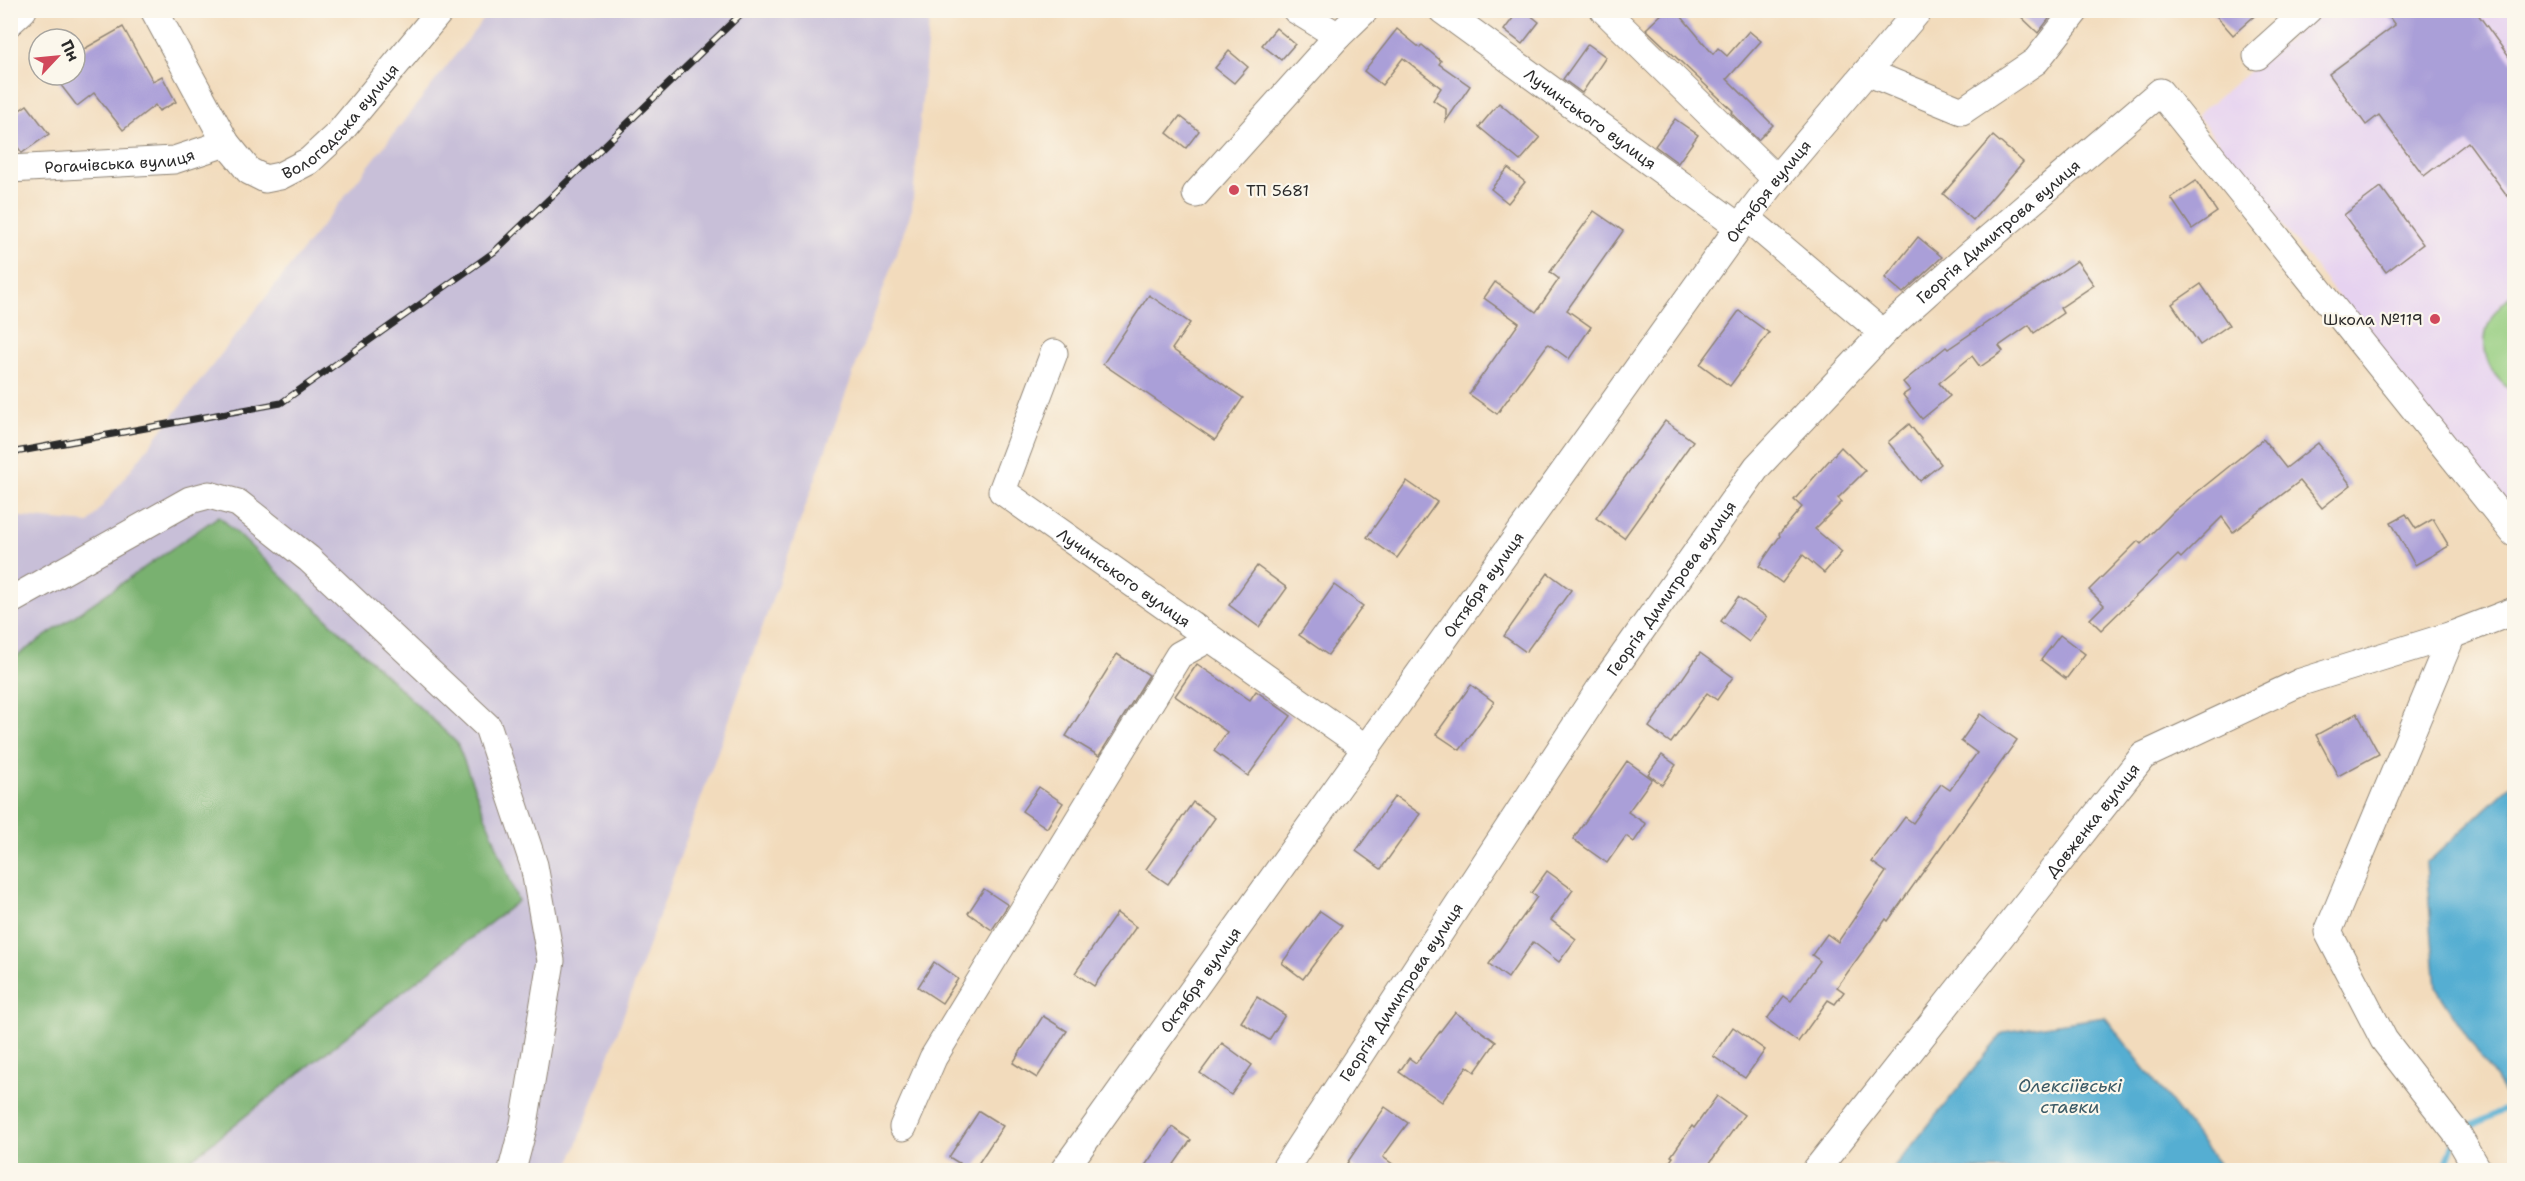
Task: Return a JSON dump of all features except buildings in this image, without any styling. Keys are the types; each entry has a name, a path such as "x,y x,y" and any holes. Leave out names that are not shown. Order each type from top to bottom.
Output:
{"street":[{"path":"10,22 23,10"},
{"name":"Вологодська вулиця","path":"154,10 226,142 249,171 265,179 280,176 309,161 339,133 441,10"},
{"path":"1296,10 1338,36"},
{"path":"1196,194 1338,36 1365,10"},
{"name":"Лучинського вулиця","path":"1442,10 1743,223 1883,333"},
{"path":"1604,10 1776,179"},
{"name":"Октября вулиця","path":"1064,1170 1367,749 1644,357 1776,179 1919,10"},
{"path":"1867,72 1962,111 2036,61 2076,10"},
{"path":"2258,56 2308,10"},
{"name":"Георгія Димитрова вулиця","path":"1284,1170 1599,690 1757,466 1883,333 1967,257 2160,92 2514,533"},
{"name":"Рогачівська вулиця","path":"10,170 174,160 226,142"},
{"name":"Лучинського вулиця","path":"1054,353 1002,491 1208,639 1367,749"},
{"path":"10,601 190,500 209,495 238,503 309,559 488,727 534,865 551,961 524,1124 512,1170"},
{"name":"Довженка вулиця","path":"1816,1170 2143,756 2301,682 2452,635 2514,611"},
{"path":"2452,635 2328,932 2384,1040 2457,1134 2478,1170"},
{"path":"903,1127 933,1058 1179,655 1208,639"}],"shaded area":[{"path":"490,11 930,11 912,209 568,1170 11,1170 10,516 89,523"},
{"name":"Школа №119","path":"2322,11 2514,11 2514,523 2197,115"}],"green space":[{"path":"2514,293 2514,393 2501,382 2492,369 2486,356 2485,343 2492,317 2501,304"},
{"path":"219,516 457,743 518,901 177,1170 11,1170 11,660"}],"water":[{"path":"2514,782 2514,1108 2436,988 2426,864"},
{"name":"Олексіївські ставки","path":"2105,1017 2223,1170 1892,1170 2004,1032"}],"waterway":[{"path":"2462,1131 2514,1104"},
{"path":"2444,1170 2453,1144"}],"railway":[{"path":"10,453 281,403 494,252 745,10"}],"place":[{"name":"ТП 5681","path":"1234,190"},
{"name":"Школа №119","path":"2435,319"}]}
